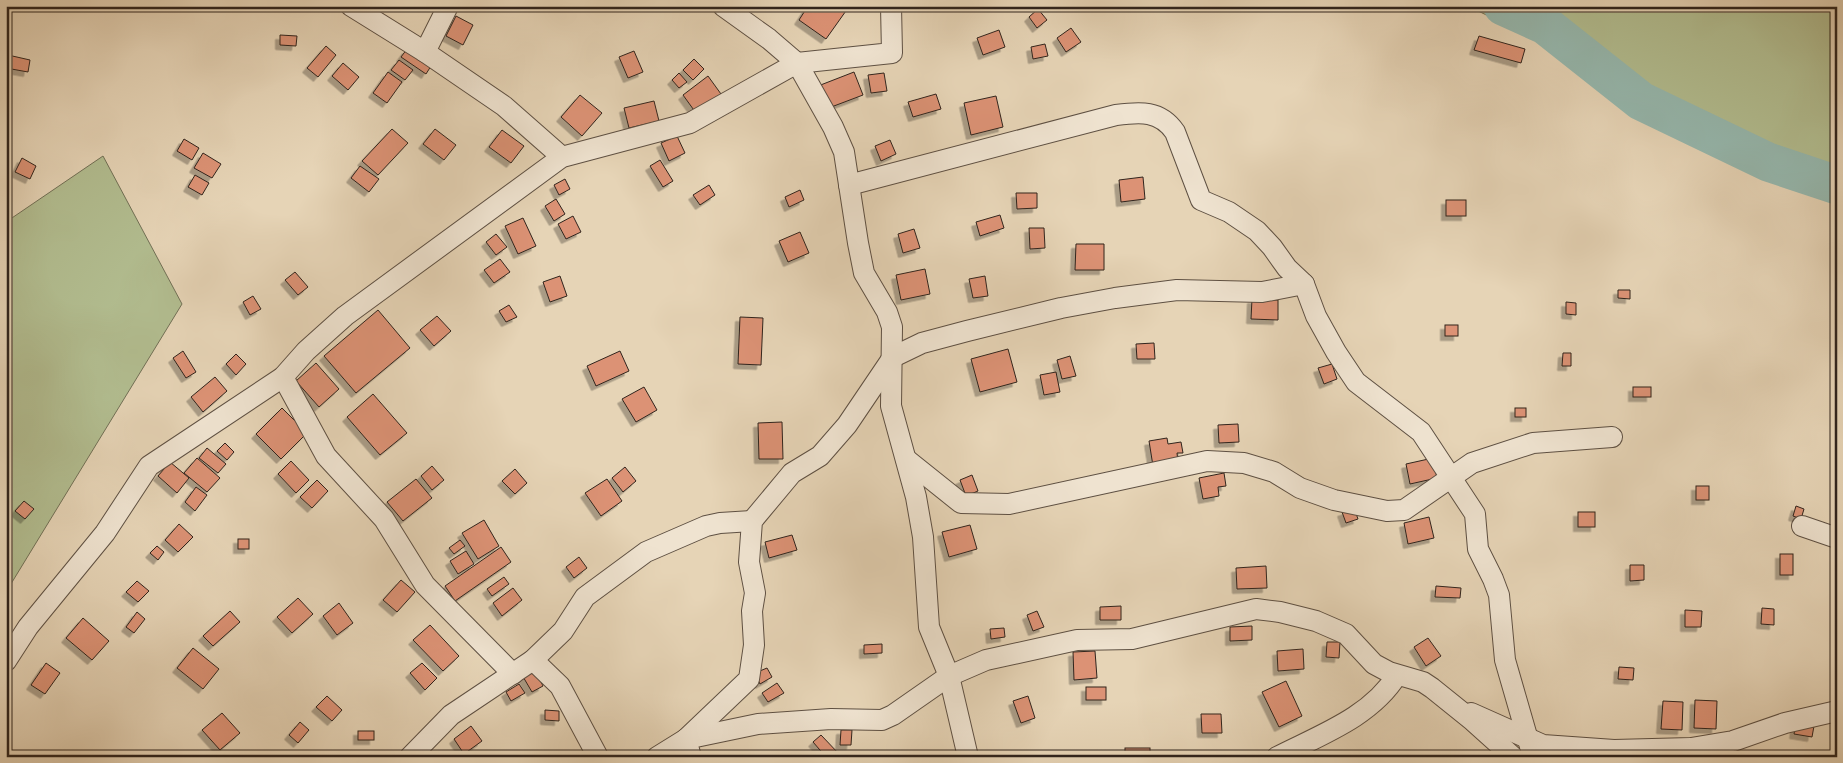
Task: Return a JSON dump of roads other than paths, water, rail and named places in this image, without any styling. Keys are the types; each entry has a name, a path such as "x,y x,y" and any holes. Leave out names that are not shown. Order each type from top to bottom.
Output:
{"street":[{"path":"351,6 425,52 504,106 562,157"},
{"path":"425,52 448,6"},
{"path":"723,6 769,39 797,63 833,127 844,152 864,273 887,312 892,327 891,406 916,497 923,537 929,627 949,676 968,757"},
{"path":"6,661 28,627 105,533 149,466 283,378 306,351 345,316 562,157 690,122 797,63 892,52 891,6"},
{"path":"849,185 1116,115 1136,112 1156,115 1168,122 1175,132 1201,200 1229,212 1257,231 1272,247 1287,268 1304,284 1316,316 1336,352 1356,382 1421,432 1475,514 1478,549 1493,579 1498,596 1505,660 1533,757"},
{"path":"689,748 750,679 754,646 752,611 754,592 749,562 752,522 792,473 820,456 826,450 847,425 892,357 922,343 967,331 1061,308 1115,298 1177,290 1262,292 1304,284"},
{"path":"283,378 326,456 384,519 425,585 513,674"},
{"path":"906,459 961,503 1009,504 1207,461 1244,463 1274,472 1300,488 1334,500 1387,511 1404,510 1453,479 1472,463 1533,443 1612,437"},
{"path":"410,757 451,716 533,660 564,631 585,597 646,552 706,526 720,523 752,522"},
{"path":"1802,526 1837,538"},
{"path":"657,757 758,724 831,719 882,720 893,715 949,676 986,660 1077,640 1132,639 1256,609 1280,612 1316,621 1346,634 1374,664 1423,682 1460,710 1513,757"},
{"path":"533,660 560,686 598,757"},
{"path":"1277,757 1346,722 1387,692 1397,674"},
{"path":"1460,710 1485,718 1543,745 1614,750 1691,748 1732,741 1785,723 1832,710 1837,711"}],"waterway":[{"path":"1503,6 1545,25 1641,101 1768,162 1837,185"}]}
